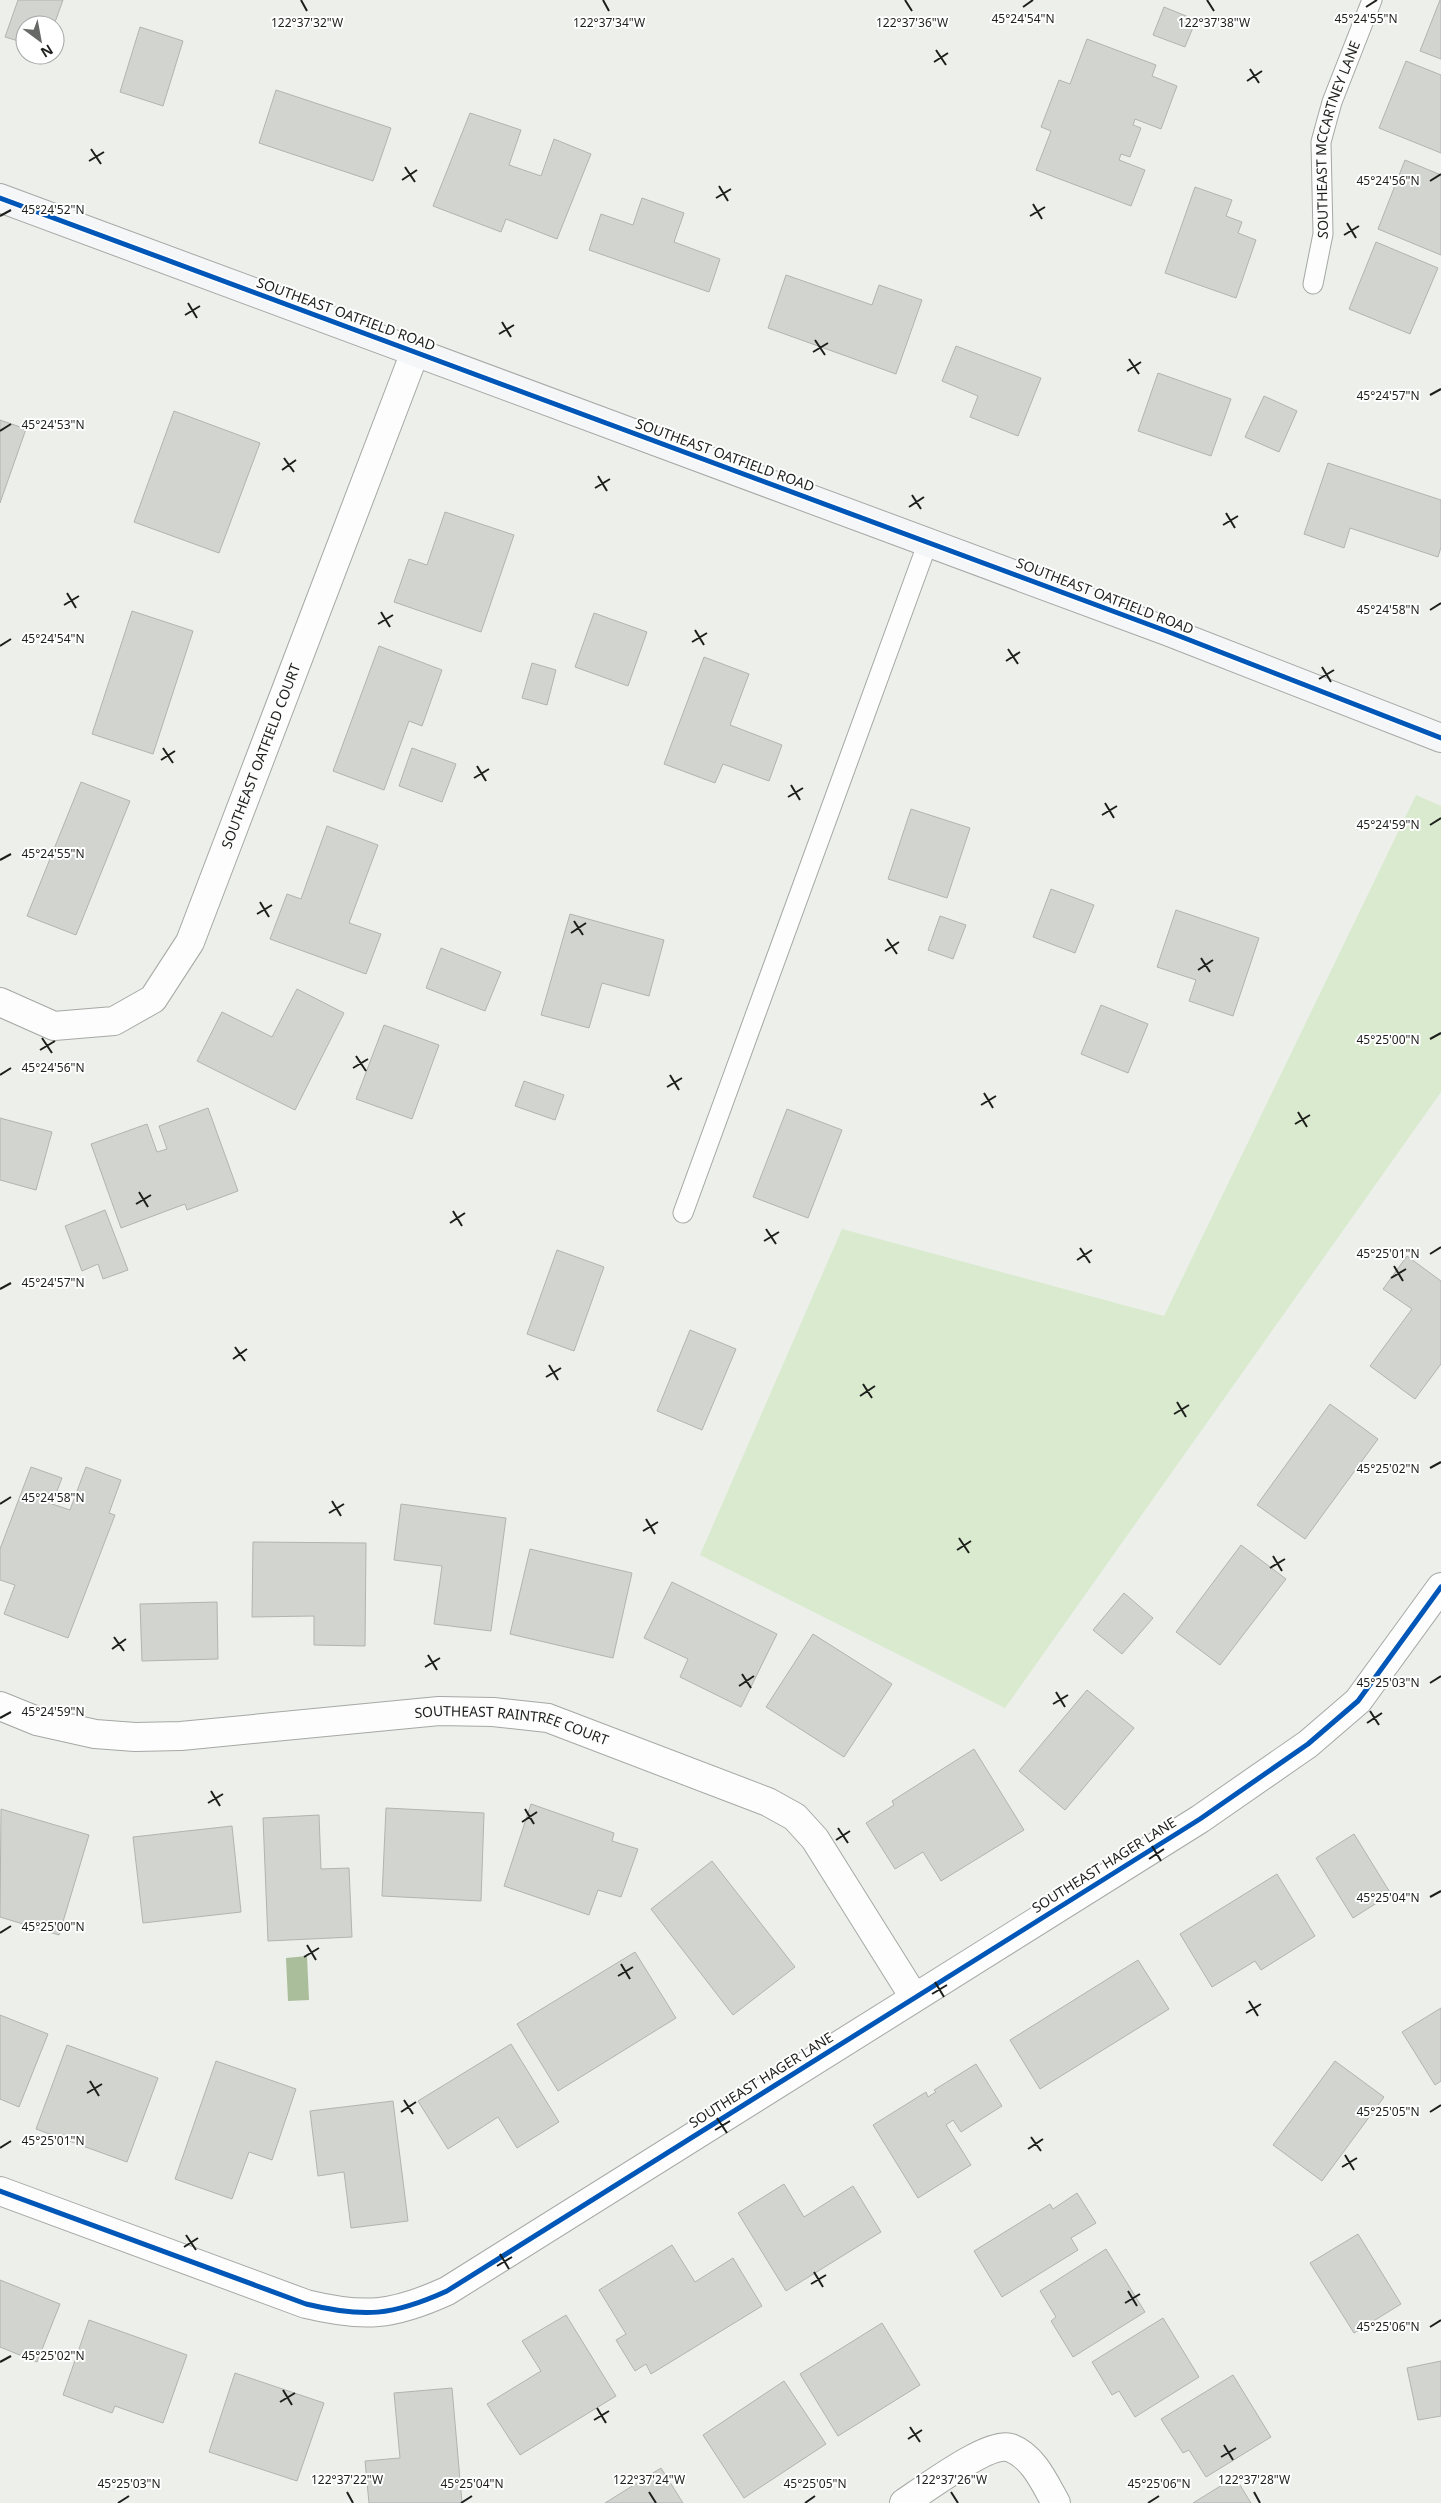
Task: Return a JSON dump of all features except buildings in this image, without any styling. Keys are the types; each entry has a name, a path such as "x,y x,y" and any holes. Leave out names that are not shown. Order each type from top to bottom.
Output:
{"main road":[{"name":"SOUTHEAST OATFIELD ROAD","path":"0,198 1169,632 1441,738"}],"street":[{"name":"SOUTHEAST OATFIELD COURT","path":"0,1002 54,1026 114,1021 153,999 190,942 415,352"},
{"name":"SOUTHEAST HAGER LANE","path":"0,2191 306,2304 340,2312 379,2313 406,2307 447,2291 1200,1819 1308,1744 1358,1701 1441,1587"},
{"name":"SOUTHEAST RAINTREE COURT","path":"0,1706 37,1721 96,1734 135,1737 182,1736 439,1711 493,1712 548,1718 768,1802 795,1817 815,1839 914,1997"},
{"path":"904,2503 993,2448 1010,2447 1025,2457 1036,2469 1056,2503"}],"lane":[{"name":"SOUTHEAST MCCARTNEY LANE","path":"1312,284 1323,234 1322,142 1332,102 1372,0"},
{"path":"683,1213 928,542"}],"shaded area":[{"path":"1416,795 1441,806 1441,1092 1005,1708 700,1555 842,1229 1164,1316"},
{"path":"307,1956 309,2000 288,2001 286,1958"}],"cycle path":[{"path":"0,198 1169,632 1441,738"},
{"path":"0,2191 306,2304 362,2313 394,2310 428,2299 447,2291 1200,1819 1308,1744 1358,1701 1441,1587"}]}
